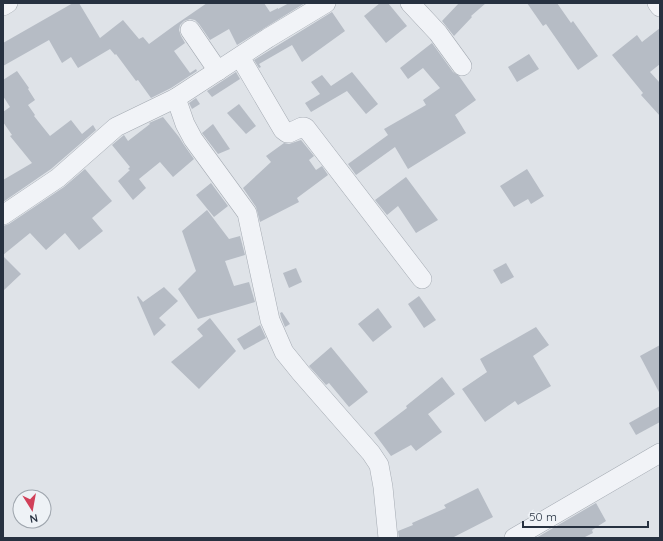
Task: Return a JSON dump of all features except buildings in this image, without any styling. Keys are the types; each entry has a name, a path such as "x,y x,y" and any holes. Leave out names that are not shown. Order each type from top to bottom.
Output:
{"street":[{"path":"3,6 8,3"},
{"path":"3,215 58,178 116,127 176,98 268,38 326,3"},
{"path":"410,3 438,33 462,66"},
{"path":"657,3 660,7"},
{"path":"190,30 218,71"},
{"path":"240,57 283,130 289,133 302,127 306,128 422,279"},
{"path":"176,98 185,124 193,139 247,213 270,320 284,352 372,453 379,465 383,487 388,538"},
{"path":"514,538 660,454"}]}
